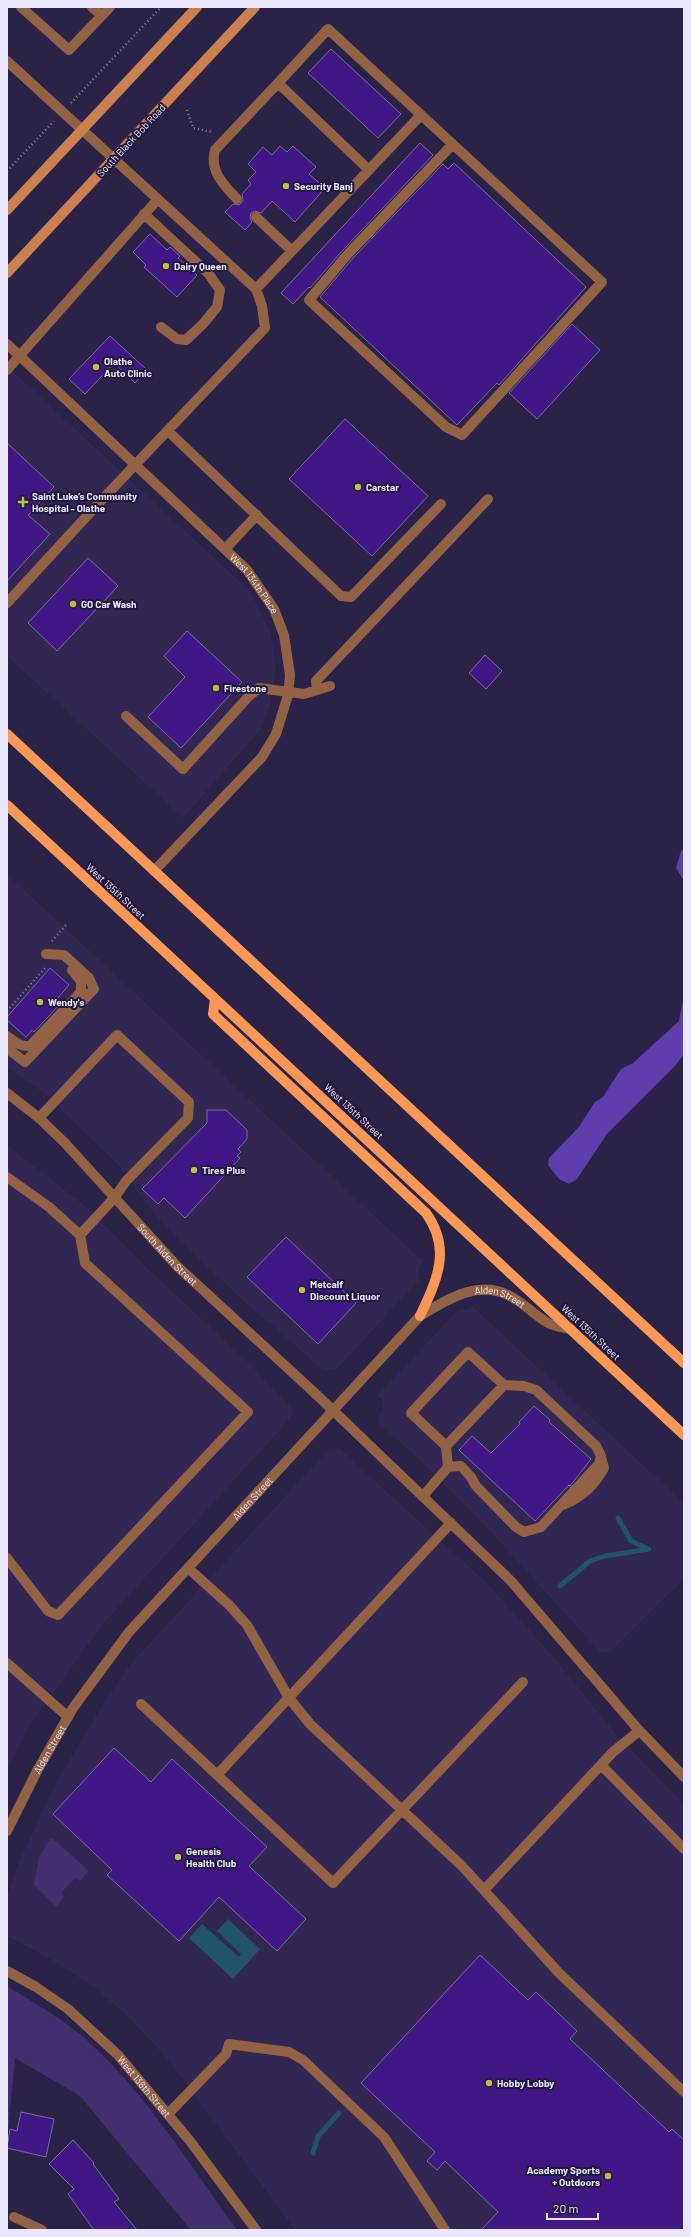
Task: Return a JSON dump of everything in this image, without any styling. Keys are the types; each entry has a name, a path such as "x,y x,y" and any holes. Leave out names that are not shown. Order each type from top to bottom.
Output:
{"main road":[{"path":"7,210 197,7"},
{"name":"South Black Bob Road","path":"7,273 255,7"},
{"path":"7,734 684,1363"},
{"name":"West 135th Street","path":"7,805 684,1435"},
{"path":"215,999 213,1014 426,1213 434,1224 441,1247 440,1260 432,1290 420,1316"}],"street":[{"path":"21,7 69,50 110,7"},
{"path":"92,7 101,16"},
{"path":"237,199 220,180 214,169 213,157 215,150 328,30 602,282 462,435 446,427 309,300 348,254 452,145"},
{"path":"7,61 256,289 262,306 265,328 135,464 7,603"},
{"path":"278,83 369,170"},
{"path":"256,289 420,116"},
{"path":"7,370 158,199"},
{"path":"144,214 208,273 220,290 217,307 203,324 186,340 177,339 161,327"},
{"path":"256,217 292,251"},
{"name":"West 134th Place","path":"7,344 247,570 274,609 284,635 290,675 288,692 276,734 262,756 154,871"},
{"path":"168,431 341,596 351,597 441,504"},
{"path":"317,690 316,681 488,499"},
{"path":"225,549 257,515"},
{"path":"126,716 183,769 249,696 259,688 304,694 330,686"},
{"path":"7,1036 23,1047 30,1046 81,992 83,987 79,976 57,957 46,951"},
{"path":"7,1048 25,1062 94,989 90,978 64,955 46,951"},
{"path":"39,1118 117,1035 189,1102 188,1118 126,1180 115,1197 80,1235"},
{"name":"South Alden Street","path":"7,1093 39,1118 115,1197 133,1219 177,1266 332,1410 511,1581 639,1731 684,1777"},
{"path":"7,1177 49,1207 80,1235 85,1263 248,1412 58,1615 48,1611 7,1558"},
{"name":"Alden Street","path":"7,1831 37,1771 68,1717 101,1668 129,1632 420,1316 444,1301 470,1290 490,1289 514,1298 550,1324 571,1329"},
{"path":"423,1496 448,1467 461,1466 471,1477 476,1486 516,1527 524,1532 531,1532 541,1527 599,1464 601,1456 596,1446 536,1390 524,1386 504,1385 468,1352 411,1413 446,1446 448,1467"},
{"path":"446,1446 504,1385"},
{"path":"217,1775 451,1523"},
{"path":"188,1568 229,1605 247,1624 288,1698 310,1724 485,1889 559,1973 684,2092"},
{"path":"7,1663 68,1717"},
{"path":"140,1704 333,1883 401,1809 523,1682"},
{"path":"485,1889 601,1765 639,1731"},
{"path":"601,1765 684,1849"},
{"name":"West 138th Street","path":"7,1971 36,1987 68,2008 98,2034 168,2114 256,2230"},
{"path":"168,2114 226,2054 229,2044 289,2052 303,2060 384,2137 445,2230"},
{"path":"14,2217 42,2230"}],"path":[{"path":"76,97 161,7"},
{"path":"187,110 193,128 212,132"},
{"path":"7,171 47,128"},
{"path":"46,951 66,925"},
{"path":"7,1011 40,972 47,966"}],"shaded area":[{"path":"7,366 250,591 270,631 276,670 270,705 261,729 183,818 7,656"},
{"path":"684,849 684,881 676,868 681,851"},
{"path":"7,874 423,1261 419,1268 419,1280 336,1370 324,1369 312,1361 274,1326 252,1309 180,1241 155,1215 119,1166 44,1093 7,1068"},
{"path":"684,995 684,1054 675,1066 607,1134 577,1179 569,1184 559,1179 548,1165 549,1158 578,1128 595,1102 603,1097 621,1069 633,1063 679,1021"},
{"path":"7,1145 84,1205 145,1266 253,1367 293,1410 289,1420 103,1624 30,1725 7,1771"},
{"path":"473,1307 684,1503 684,1579 609,1653 600,1652 490,1531 427,1467 379,1423 378,1418 383,1408 383,1400 378,1395 455,1313"},
{"path":"340,1449 486,1582 552,1655 615,1733 684,1804 684,2230 295,2230 183,2079 154,2044 123,2012 92,1986 52,1960 7,1936 7,1896 18,1864 57,1781 107,1698 133,1661 327,1451"},
{"path":"51,1837 89,1871 80,1881 75,1878 62,1892 64,1897 56,1907 34,1885 39,1857"},
{"path":"7,1986 51,2013 72,2028 112,2065 151,2110 237,2230 191,2230 80,2096 15,2058 7,2142"}],"water":[{"path":"228,1919 260,1949 233,1979 189,1938 202,1924 239,1957 241,1954 217,1931"}],"building":[{"path":"331,49 401,114 378,138 308,73"},
{"path":"420,143 433,155 343,250 310,288 309,287 293,304 281,293"},
{"name":"Security Banj","path":"280,146 287,152 293,146 316,167 309,174 325,188 295,222 272,201 261,213 255,211 251,213 250,218 252,222 245,230 225,212 233,204 239,205 243,201 242,194 251,184 248,180 256,172 248,164 263,147 272,155"},
{"path":"454,163 586,287 499,385 497,383 457,425 320,297 353,258 443,164 448,169"},
{"name":"Dairy Queen","path":"150,234 167,250 170,247 180,256 178,258 197,275 177,297 144,267 146,265 133,252"},
{"path":"572,324 600,350 537,419 509,393"},
{"name":"Olathe Auto Clinic","path":"110,336 147,370 135,383 114,363 85,394 69,379"},
{"name":"Carstar","path":"345,419 428,496 372,556 289,479"},
{"name":"Saint Luke’s Community Hospital - Olathe","path":"7,443 54,487 28,515 50,534 7,581"},
{"name":"GO Car Wash","path":"88,558 118,586 57,651 28,623"},
{"path":"187,631 242,682 181,748 148,717 185,677 164,656"},
{"path":"485,655 502,671 486,689 469,673"},
{"name":"Wendy's","path":"50,968 69,985 57,999 61,1003 34,1032 32,1030 26,1037 7,1020 7,1017"},
{"name":"Tires Plus","path":"207,1110 226,1110 247,1130 247,1139 238,1149 241,1152 237,1156 240,1158 185,1218 164,1198 158,1204 142,1189 207,1123"},
{"name":"Metcalf Discount Liquor","path":"286,1237 356,1303 318,1344 247,1277"},
{"path":"534,1406 550,1420 549,1422 591,1459 570,1486 569,1485 535,1521 459,1450 472,1436 491,1453 520,1424 519,1422"},
{"name":"Genesis Health Club","path":"114,1748 151,1782 172,1759 267,1847 249,1866 306,1919 277,1951 219,1897 179,1941 107,1875 112,1870 53,1814"},
{"name":"Hobby Lobby","path":"480,1955 528,2000 536,1992 577,2031 570,2039 669,2132 672,2129 684,2140 684,2230 481,2230 498,2212 445,2161 437,2170 427,2161 435,2152 361,2083"},
{"path":"21,2112 54,2119 46,2157 7,2148 10,2129 17,2131"},
{"path":"73,2140 94,2163 93,2164 119,2199 114,2202 137,2230 94,2230 68,2194 74,2189 49,2164"}],"waterway":[{"path":"618,1518 631,1541 648,1549"},
{"path":"560,1586 590,1561 605,1556 649,1549"},
{"path":"313,2153 318,2136 339,2113"}],"place":[{"name":"Security Banj","path":"286,186"},
{"name":"Dairy Queen","path":"166,266"},
{"name":"Olathe Auto Clinic","path":"96,367"},
{"name":"Carstar","path":"358,487"},
{"name":"Saint Luke’s Community Hospital - Olathe","path":"23,502"},
{"name":"GO Car Wash","path":"73,604"},
{"name":"Firestone","path":"216,688"},
{"name":"Wendy's","path":"40,1002"},
{"name":"Tires Plus","path":"194,1170"},
{"name":"Metcalf Discount Liquor","path":"302,1290"},
{"name":"Genesis Health Club","path":"178,1857"},
{"name":"Hobby Lobby","path":"489,2083"},
{"name":"Academy Sports + Outdoors","path":"608,2176"}]}
